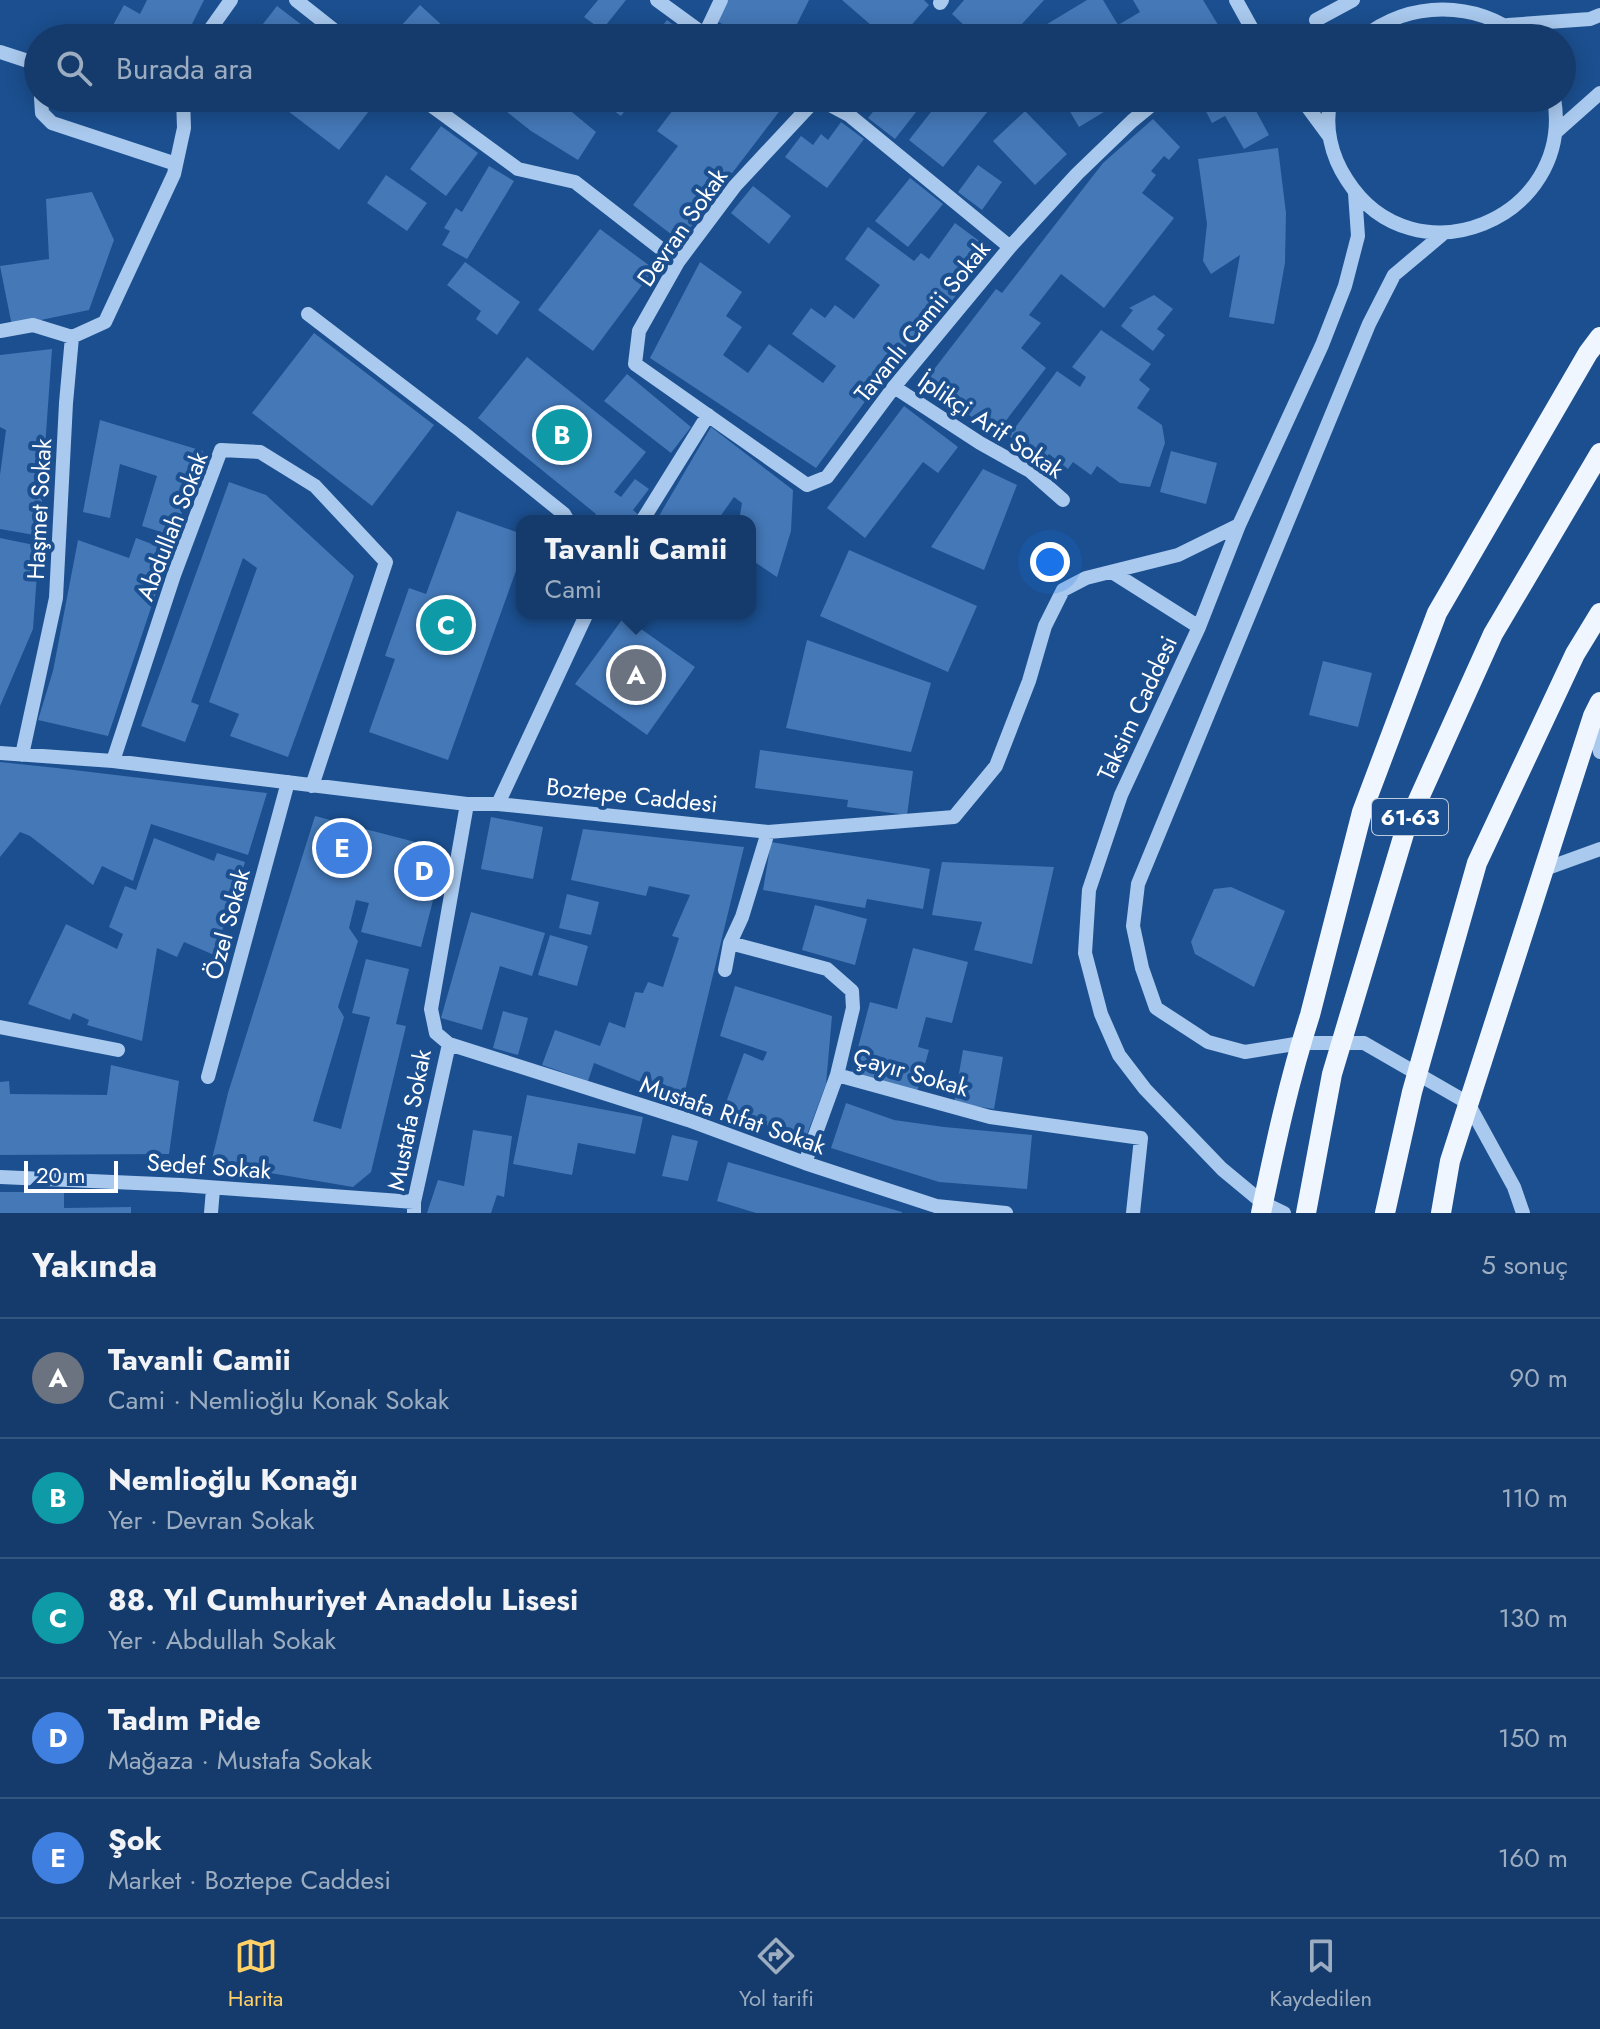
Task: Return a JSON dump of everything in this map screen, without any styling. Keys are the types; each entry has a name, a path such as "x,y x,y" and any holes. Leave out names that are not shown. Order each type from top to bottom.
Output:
{"main road":[{"name":"61-63","path":"1262,1208 1279,1123 1362,812 1437,613 1600,337"},
{"name":"61-63","path":"1306,1213 1332,1074 1406,827 1493,634 1600,453"},
{"path":"1385,1213 1412,1092 1477,863 1575,654 1600,613"},
{"path":"1441,1213 1450,1161 1596,709"}],"street":[{"path":"214,24 231,0"},
{"path":"296,0 326,24"},
{"path":"657,0 689,24"},
{"path":"711,24 721,0"},
{"path":"1236,0 1247,24"},
{"path":"1316,20 1353,0"},
{"path":"1380,24 1406,10 1441,4 1476,10 1506,24"},
{"path":"1522,24 1590,19 1600,15"},
{"path":"0,52 24,60"},
{"path":"1556,132 1600,93"},
{"path":"42,112 52,123 176,164"},
{"path":"0,331 33,325 72,337 105,322 174,174 184,128 183,112"},
{"path":"440,112 518,169 575,182 678,262"},
{"name":"Devran Sokak","path":"708,415 635,364 639,331 678,262 735,186 804,112"},
{"path":"843,112 1010,247"},
{"name":"Tavanlı Camii Sokak","path":"708,415 807,485 827,477 894,387 1010,247 1077,174 1143,112"},
{"path":"1311,112 1329,136"},
{"path":"1329,112 1329,136 1338,167 1355,193 1390,220 1411,229 1444,233 1476,228 1505,214 1530,192 1547,164 1556,132 1555,112"},
{"name":"Taksim Caddesi","path":"1284,1213 1262,1208 1145,1089 1119,1055 1101,1014 1085,953 1089,890 1121,795 1199,627 1239,525 1322,345 1345,286 1358,236 1355,193"},
{"path":"1444,233 1394,275 1369,324 1138,884 1133,926 1142,968 1156,1008 1208,1042 1245,1052 1301,1043 1364,1043 1468,1103 1514,1187 1523,1213"},
{"path":"308,314 565,515"},
{"name":"Haşmet Sokak","path":"22,755 56,598 72,337"},
{"name":"İplikçi Arif Sokak","path":"894,387 980,443 1030,471 1063,500"},
{"path":"646,515 708,415"},
{"name":"Abdullah Sokak","path":"113,761 174,575 221,450 260,452 315,486 386,562 312,786"},
{"name":"Boztepe Caddesi","path":"0,753 113,761 467,804 498,804 768,832 954,817 996,766 1029,681 1045,626 1063,590 1086,578 1178,555 1239,525"},
{"path":"1112,572 1199,627"},
{"path":"498,804 584,619"},
{"path":"1596,709 1600,752"},
{"name":"Özel Sokak","path":"208,1077 288,782"},
{"name":"Mustafa Sokak","path":"414,1207 449,1044 436,1033 431,1009 467,804"},
{"path":"725,970 730,943 742,917 768,832"},
{"path":"1545,869 1600,849"},
{"name":"Çayır Sokak","path":"730,943 827,969 852,991 853,1008 837,1075 990,1117 1141,1138 1133,1213"},
{"path":"0,1027 118,1050"},
{"name":"Mustafa Rıfat Sokak","path":"449,1044 688,1120 936,1206 1006,1213"},
{"path":"805,1163 837,1075"},
{"name":"Sedef Sokak","path":"0,1177 181,1185 414,1207"},
{"path":"211,1213 213,1189"}],"building":[{"path":"147,0 204,0 192,24 114,24 124,5 140,14"},
{"path":"598,0 626,0 607,24 594,24 584,17"},
{"path":"728,0 809,0 797,24 718,22"},
{"path":"842,0 924,0 929,5 912,24 870,24"},
{"path":"964,0 1044,0 1022,24 963,24 952,14"},
{"path":"1087,0 1103,0 1117,24 1047,24"},
{"path":"1133,0 1203,0 1218,24 1120,24 1140,12"},
{"path":"420,5 441,24 403,24"},
{"path":"277,6 301,24 263,24"},
{"path":"289,112 368,112 339,150"},
{"path":"507,112 572,112 596,132 578,160"},
{"path":"671,112 779,112 680,241 633,205 678,146 657,131"},
{"path":"873,112 916,112 895,139 868,118"},
{"path":"931,112 987,112 943,167 909,140"},
{"path":"1026,112 1067,154 1035,185 993,141"},
{"path":"1070,112 1104,112 1079,127"},
{"path":"1206,112 1257,112 1269,135 1244,149 1225,116 1212,123"},
{"path":"1153,119 1180,147 1169,160 1164,156 1151,171 1156,175 1142,193 1174,218 1104,308 1061,274 1029,315 1041,323 1021,348 1046,368 995,435 925,381 996,289 1002,293 1103,163"},
{"path":"841,122 864,139 827,188 785,157 801,136 813,145 821,134 828,140"},
{"path":"441,126 478,153 446,196 410,169"},
{"path":"1278,148 1286,213 1285,263 1274,324 1229,317 1240,255 1211,274 1203,261 1207,224 1198,159"},
{"path":"978,165 1002,182 982,210 958,192"},
{"path":"489,166 514,181 467,259 442,245 450,231 444,228 456,208 462,212"},
{"path":"386,175 427,203 407,231 367,203"},
{"path":"910,178 943,204 908,247 875,221"},
{"path":"753,186 791,216 769,244 731,213"},
{"path":"92,192 114,240 89,310 12,326 0,266 49,259 46,199"},
{"path":"955,223 990,249 934,325 926,319 816,468 650,358 700,262 742,292 726,316 742,327 723,355 748,373 769,344 823,383 836,366 792,334 811,308 825,318 835,305 854,319 880,285 845,259 868,227 914,261 921,253 929,259"},
{"path":"600,229 654,269 593,351 538,310"},
{"path":"465,262 520,302 497,335 476,319 481,311 447,285"},
{"path":"1154,295 1173,309 1157,329 1165,335 1153,351 1121,326 1133,310 1129,308"},
{"path":"1101,330 1151,364 1139,380 1150,389 1137,408 1162,425 1165,443 1150,487 1120,483 1097,466 1091,475 1073,462 1068,469 1049,454 1043,461 1009,436 1057,371 1080,387 1086,377 1072,367"},
{"path":"314,333 434,425 372,506 252,413"},
{"path":"52,349 40,536 0,529 0,475 6,430 0,427 0,355"},
{"path":"527,357 646,452 614,492 621,497 635,479 649,489 633,510 639,515 595,515 478,418"},
{"path":"627,374 691,427 671,453 604,401"},
{"path":"904,406 958,447 938,473 923,462 865,538 827,508"},
{"path":"100,420 203,451 174,536 142,526 157,476 120,464 110,518 83,512"},
{"path":"711,427 793,490 791,531 777,577 756,563 756,515 740,515 742,503 734,497 721,515 660,515"},
{"path":"1171,451 1217,463 1206,504 1160,492"},
{"path":"983,469 1017,485 984,570 931,547"},
{"path":"229,482 266,495 354,576 288,757 230,736 239,714 209,702 257,568 243,558 191,702 199,705 185,742 141,726"},
{"path":"457,511 516,532 516,571 448,760 369,732 395,659 385,656 409,588 426,594"},
{"path":"0,538 39,546 33,629 0,706"},
{"path":"136,538 170,551 108,736 38,720 53,671 78,540 129,558"},
{"path":"849,550 977,606 948,672 820,616"},
{"path":"623,619 695,667 647,735 575,684"},
{"path":"807,640 931,683 911,752 786,728"},
{"path":"1323,661 1372,673 1358,727 1309,715"},
{"path":"760,750 913,771 907,815 847,807 848,800 755,788"},
{"path":"0,762 267,793 248,855 151,824 133,881 102,866 93,885 30,836 20,832 0,857"},
{"path":"315,816 446,850 421,947 361,932 369,903 356,900 349,928 358,941 338,1007 344,1017 313,1121 341,1129 370,1017 352,1013 366,959 409,969 396,1024 406,1026 371,1172 353,1187 211,1163 228,1093"},
{"path":"491,817 543,827 533,879 481,869"},
{"path":"583,829 744,847 683,1099 594,1063 588,1081 542,1065 555,1030 600,1046 609,1022 625,1028 635,992 643,993 648,982 663,987 679,938 672,936 690,895 649,886 646,896 571,880"},
{"path":"154,838 214,861 217,853 245,862 214,955 184,942 177,957 157,948 142,1041 87,1025 89,1020 73,1013 70,1020 28,1004 66,924 117,949 123,934 109,927 125,886 136,890"},
{"path":"771,842 930,869 923,909 867,899 865,908 763,890"},
{"path":"942,862 1054,867 1032,964 974,950 982,922 932,915"},
{"path":"1231,887 1285,911 1254,987 1195,954 1191,942 1214,889"},
{"path":"567,894 599,902 591,935 559,928"},
{"path":"815,905 867,919 855,965 802,950"},
{"path":"471,912 545,933 532,976 500,966 482,1030 441,1018"},
{"path":"550,935 588,946 577,986 538,975"},
{"path":"913,948 968,962 952,1023 926,1017 918,1047 929,1050 916,1095 850,1078 870,1002 897,1009"},
{"path":"735,986 832,1016 826,1084 805,1140 724,1108 744,1053 763,1061 767,1052 720,1036"},
{"path":"503,1011 528,1018 518,1055 493,1048"},
{"path":"963,1050 1003,1057 994,1109 954,1103"},
{"path":"111,1065 179,1081 169,1154 0,1155 0,1082 9,1081 10,1094 107,1095"},
{"path":"527,1095 643,1117 635,1154 578,1143 572,1175 513,1164"},
{"path":"846,1103 894,1120 1032,1135 1027,1189 939,1182 831,1148"},
{"path":"473,1130 512,1136 504,1197 497,1195 491,1213 427,1213 438,1180 464,1186"},
{"path":"672,1135 698,1141 688,1181 662,1176"},
{"path":"728,1162 902,1213 756,1213 717,1201"},
{"path":"0,1192 64,1192 64,1208 131,1207 131,1213 0,1213"}],"place":[{"name":"Nemlioğlu Konağı","path":"562,435"},
{"name":"88. Yıl Cumhuriyet Anadolu Lisesi","path":"446,625"},
{"name":"Tavanli Camii","path":"636,675"},
{"name":"Şok","path":"342,848"},
{"name":"Tadım Pide","path":"424,871"}]}
